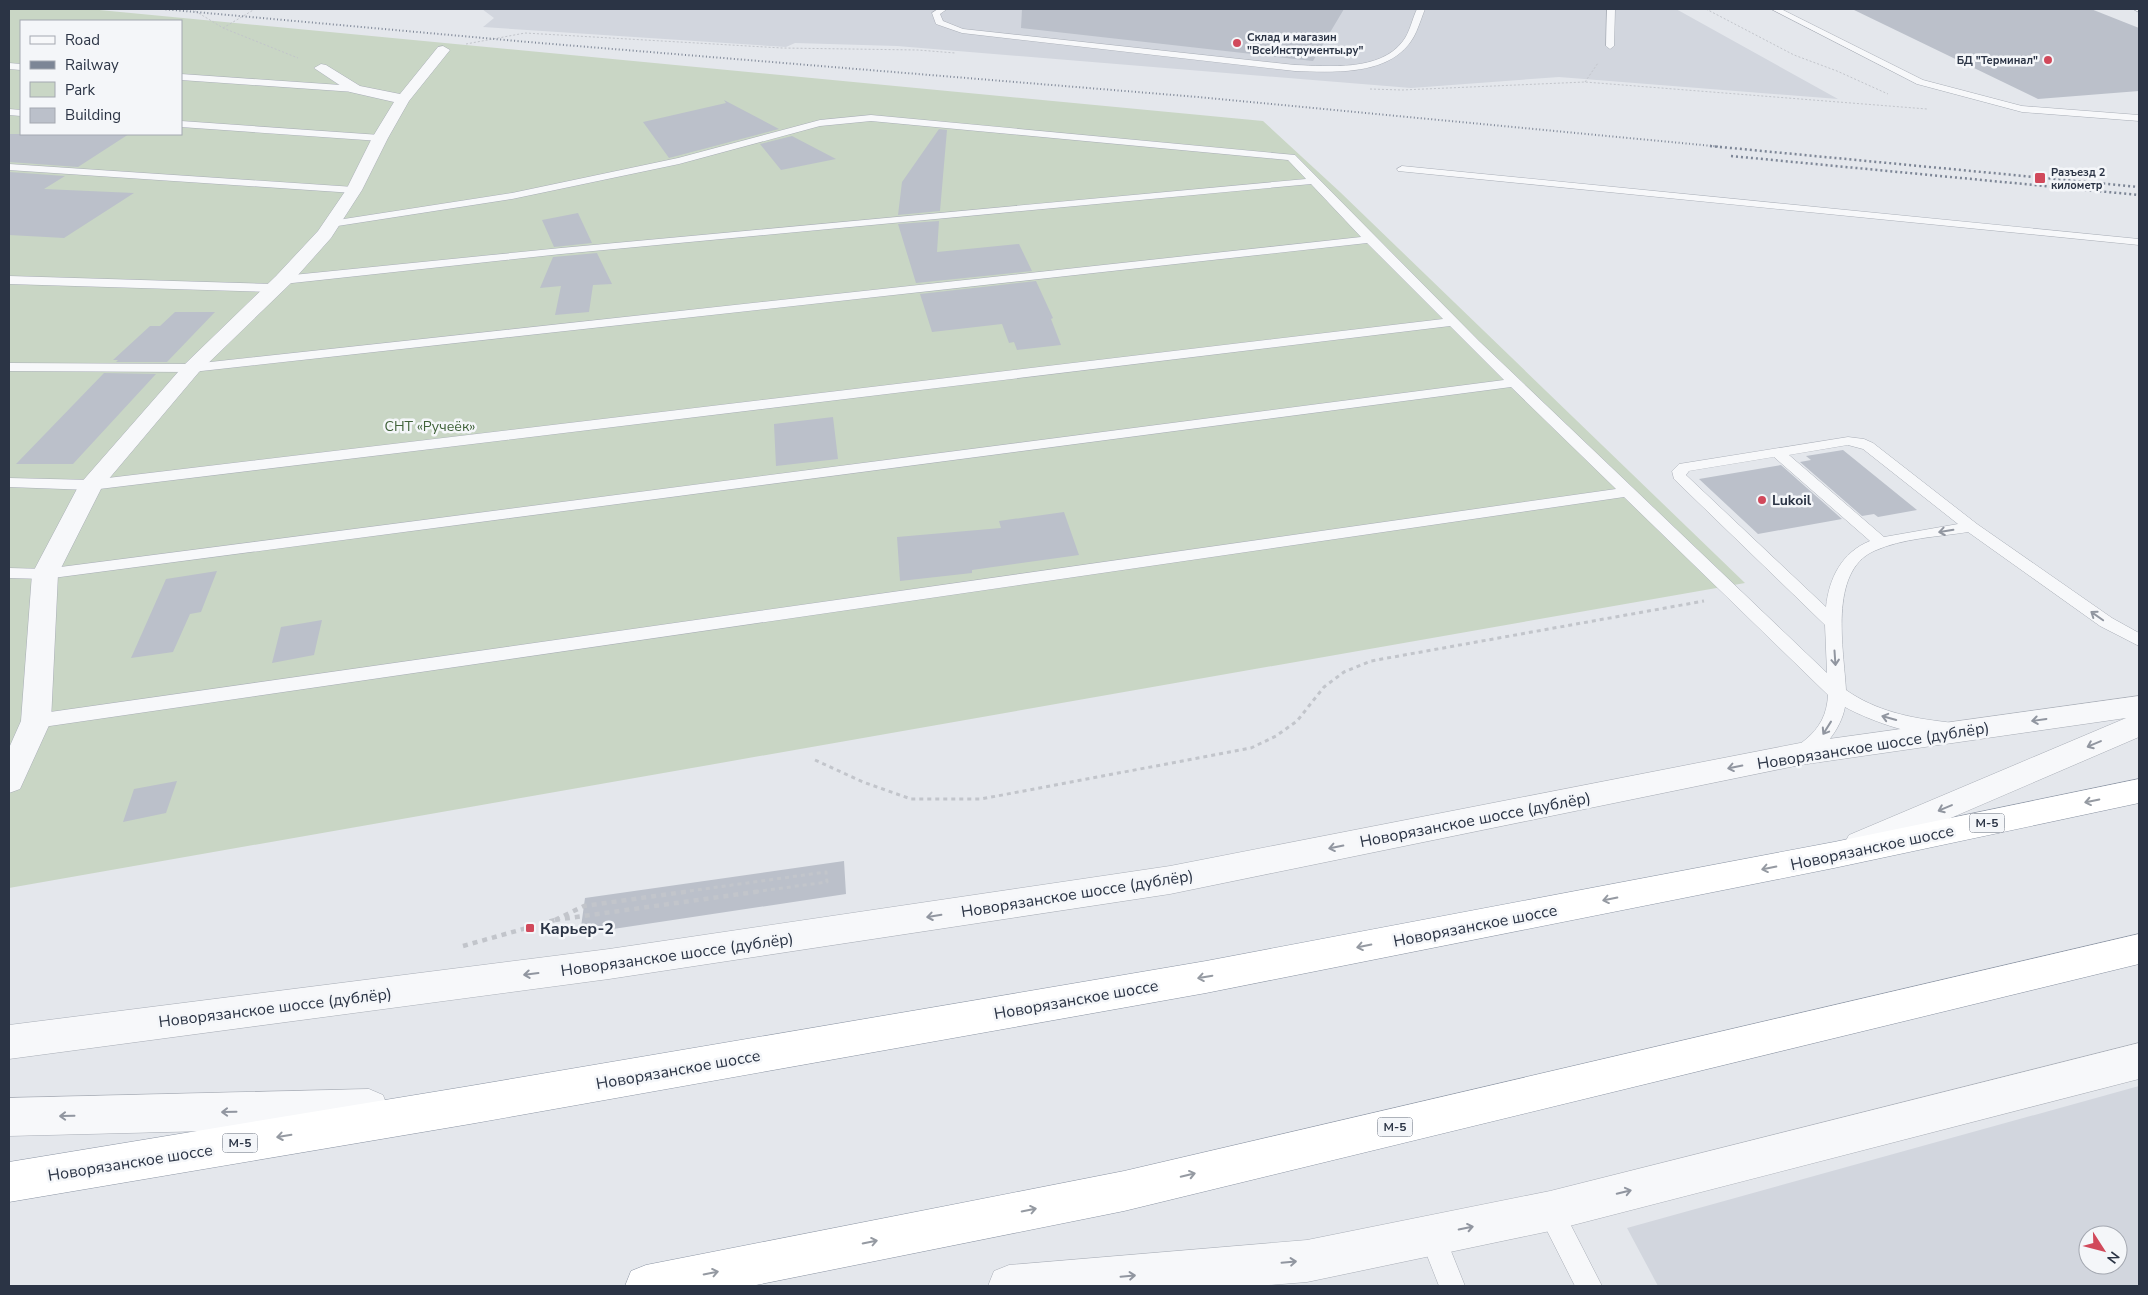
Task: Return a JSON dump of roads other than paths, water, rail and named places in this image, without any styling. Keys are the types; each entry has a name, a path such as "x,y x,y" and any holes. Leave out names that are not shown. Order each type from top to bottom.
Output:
{"highway":[{"name":"Новорязанское шоссе","path":"9,1182 470,1105 1206,977 1834,855 2139,791"},
{"name":"М-5","path":"646,1286 1124,1191 2139,949"}],"street":[{"path":"9,781 14,757 36,721 45,574 91,486 192,368 279,284 325,234 354,190 380,138 403,99 443,50"},
{"path":"322,68 355,88 403,99"},
{"name":"Новорязанское шоссе (дублёр)","path":"9,1042 610,964 1170,880 1800,754 2139,706"},
{"path":"1834,855 2139,725"},
{"path":"1009,1286 1307,1261 1550,1210 2139,1061"},
{"path":"9,1117 470,1105"}],"lane":[{"path":"942,9 936,13 939,22 962,32 1295,68 1344,70 1384,59 1404,44 1421,9"},
{"path":"1610,46 1612,9"},
{"path":"1775,9 1920,82 2022,109 2139,118"},
{"path":"182,77 355,88"},
{"path":"331,224 512,196 679,161 820,123 871,118 1292,157 1453,322 1735,596 1838,692 1870,712 1885,718 1930,727 1972,730"},
{"path":"182,124 380,138"},
{"path":"9,167 354,190"},
{"path":"1402,169 2139,242"},
{"path":"9,280 279,284 571,250 1314,181"},
{"path":"9,367 192,368 1370,239"},
{"path":"9,483 91,486 1453,322"},
{"path":"9,573 45,574 1516,382"},
{"path":"1833,623 1679,476 1679,471 1684,468 1778,452 1848,441 1859,442 1868,446 1971,527 2106,622 2139,640"},
{"path":"1778,452 1881,542"},
{"path":"36,721 1628,492"},
{"path":"1800,754 1826,732 1834,717 1838,692 1833,623 1836,594 1844,570 1858,553 1881,542 1971,527"},
{"path":"1550,1210 1589,1286"},
{"path":"1432,1235 1452,1286"}],"railway":[{"path":"162,9 528,42 1198,97 1723,147"},
{"path":"1710,146 2139,187"},
{"path":"1731,156 2139,195"}],"place":[{"name":"Склад и магазин \"ВсеИнструменты.ру\"","path":"1237,43"},
{"name":"БД \"Терминал\"","path":"2048,60"},
{"name":"Разъезд 2 километр","path":"2040,178"},
{"name":"Lukoil","path":"1762,500"},
{"name":"Карьер-2","path":"530,928"}],"park label":[{"name":"СНТ «Ручеёк»","path":"430,426"}]}
